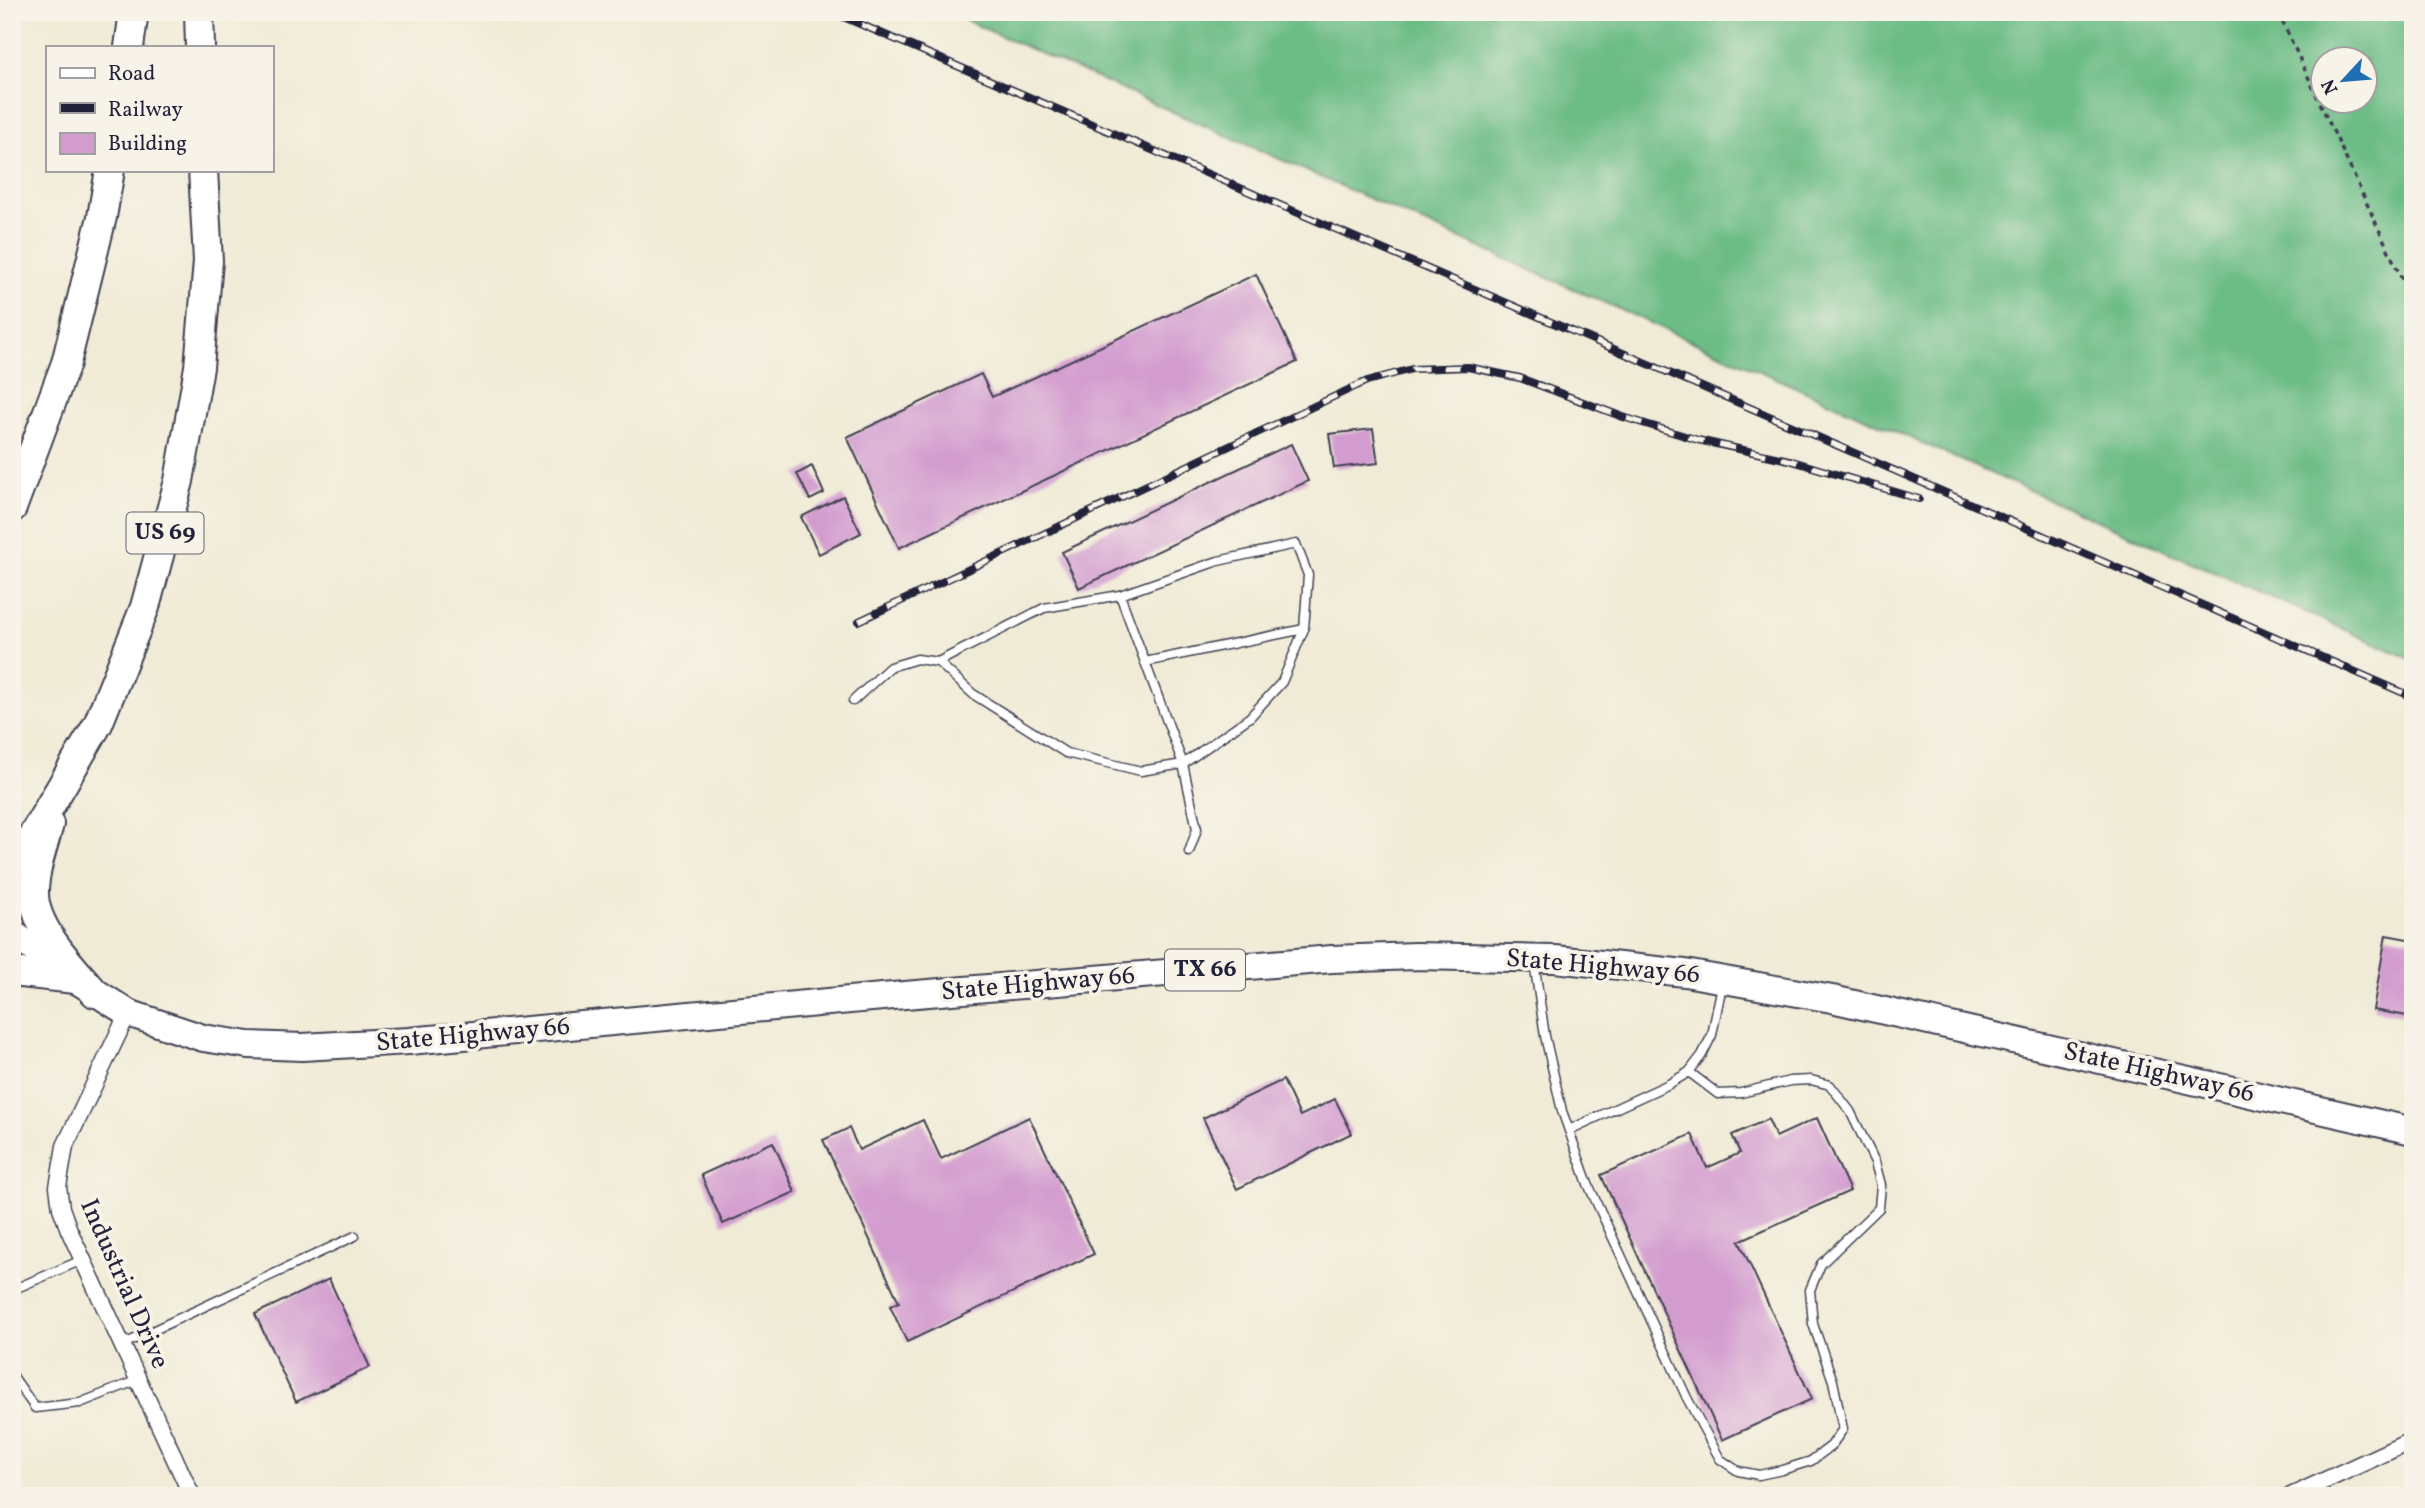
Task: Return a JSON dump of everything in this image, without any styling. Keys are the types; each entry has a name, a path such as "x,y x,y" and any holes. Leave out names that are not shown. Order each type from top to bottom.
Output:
{"highway":[{"path":"130,46 134,12"},
{"path":"199,12 200,46"},
{"path":"12,508 66,363 102,217 110,172"},
{"name":"US 69","path":"12,864 33,835 98,724 145,607 179,481 198,367 208,261 204,172"},
{"path":"12,470 66,363"},
{"path":"60,789 38,862 34,895 40,919 54,945 85,986"},
{"path":"12,972 85,986"}],"main road":[{"name":"State Highway 66","path":"12,933 85,986 128,1013 203,1038 249,1045 349,1045 1332,959 1416,956 1534,958 1724,979 1832,999 2413,1131"}],"street":[{"name":"Industrial Drive","path":"128,1013 65,1146 58,1187 61,1208 82,1260 192,1496"},
{"path":"2291,1496 2413,1440"}],"lane":[{"path":"853,701 890,667 917,659 937,662 973,694 1066,753 1141,771 1183,764 1250,717 1282,682 1304,629 1308,575 1296,544 1218,561 1120,595 1044,608 937,662"},
{"path":"1120,595 1183,764 1197,829 1189,852"},
{"path":"1145,662 1304,629"},
{"path":"1534,958 1545,1036 1569,1130 1588,1184 1687,1398 1720,1459 1738,1471 1759,1475 1811,1461 1831,1446 1843,1429 1833,1381 1813,1324 1810,1290 1821,1264 1879,1208 1881,1185 1875,1162 1850,1111 1830,1085 1811,1080 1790,1081 1741,1093 1718,1094 1689,1072"},
{"path":"1569,1130 1669,1084 1689,1072 1712,1035 1724,979"},
{"path":"122,1345 355,1236"},
{"path":"12,1290 82,1260"},
{"path":"12,1375 35,1408 80,1403 138,1380"}],"path":[{"path":"2278,12 2413,303"}],"green space":[{"path":"981,12 2413,12 2413,660 965,20"}],"building":[{"path":"1256,274 1297,362 899,548 847,437 981,374 992,397"},
{"path":"1373,429 1378,463 1334,468 1329,434"},
{"path":"1291,444 1308,481 1079,588 1062,552"},
{"path":"812,466 824,493 810,500 797,474"},
{"path":"843,496 861,533 819,554 801,517"},
{"path":"2386,935 2413,940 2413,1017 2373,1010"},
{"path":"1283,1080 1300,1116 1335,1099 1352,1133 1237,1189 1203,1118"},
{"path":"1029,1117 1094,1254 907,1342 890,1306 899,1302 823,1140 849,1128 859,1150 923,1120 941,1159"},
{"path":"1817,1118 1850,1191 1739,1241 1812,1399 1722,1440 1601,1175 1692,1134 1707,1168 1740,1153 1732,1135 1768,1119 1776,1137"},
{"path":"773,1142 795,1192 723,1224 701,1175"},
{"path":"329,1279 370,1367 296,1402 255,1314"}],"railway":[{"path":"832,12 2413,697"},
{"path":"859,621 1367,381 1412,369 1468,367 1520,378 1623,417 1698,440 1789,460 1919,499"}]}
